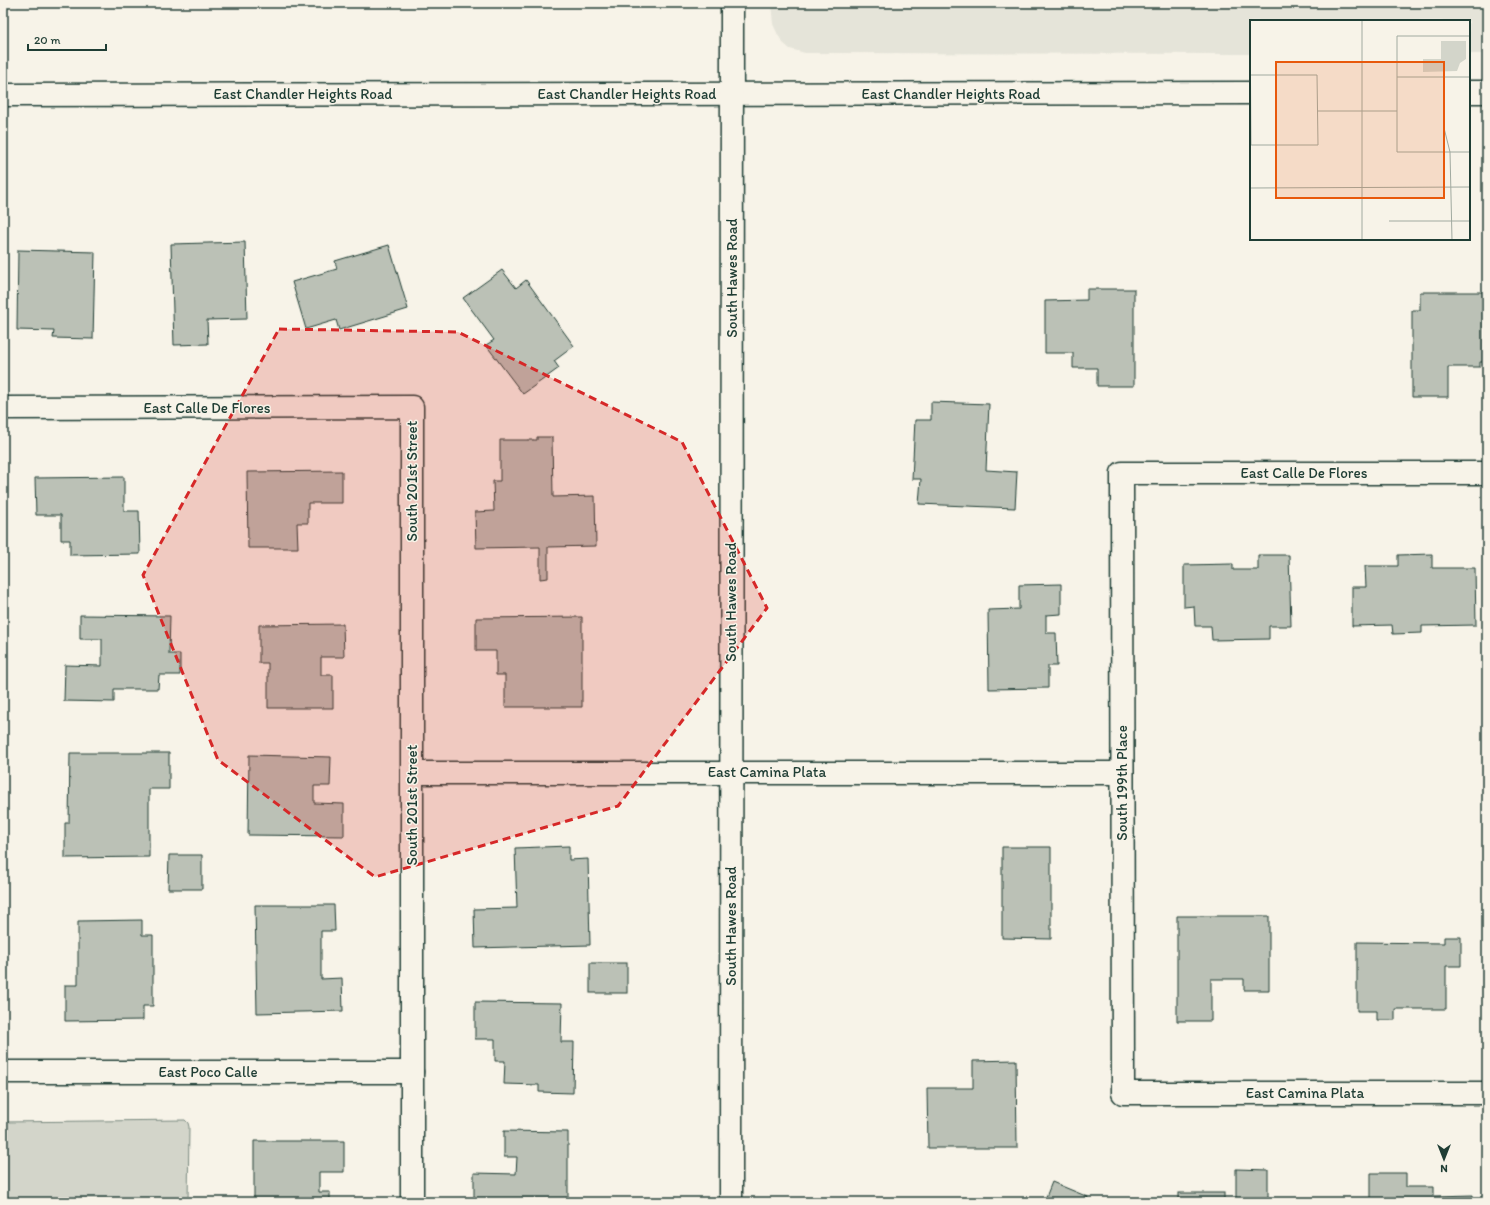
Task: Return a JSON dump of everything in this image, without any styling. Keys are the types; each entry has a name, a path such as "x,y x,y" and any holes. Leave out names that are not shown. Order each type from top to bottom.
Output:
{"street":[{"name":"South Hawes Road","path":"730,1202 732,3"},
{"path":"1470,92 1487,92"},
{"name":"East Chandler Heights Road","path":"3,95 1250,93"},
{"name":"East Calle De Flores","path":"3,408 412,407"},
{"name":"South 201st Street","path":"412,407 412,1202"},
{"name":"East Calle De Flores","path":"1122,473 1487,473"},
{"name":"South 199th Place","path":"1122,473 1123,1093"},
{"name":"East Camina Plata","path":"412,773 1122,773"},
{"name":"East Poco Calle","path":"3,1072 412,1072"},
{"name":"East Camina Plata","path":"1123,1093 1487,1094"}],"highlighted area":[{"path":"279,329 458,332 682,442 767,608 618,806 375,877 218,760 143,575"}],"shaded area":[{"path":"771,3 1487,3 1487,54 1470,54 1470,20 1250,20 1250,54 805,53 790,49 783,43 773,24"},
{"path":"185,1120 189,1127 188,1202 3,1202 3,1122"}],"building":[{"path":"245,242 247,319 207,320 208,344 174,345 171,244"},
{"path":"389,245 408,309 339,330 336,320 306,329 292,282 337,269 335,261"},
{"path":"18,250 95,252 93,339 53,338 54,331 17,330"},
{"path":"502,270 516,288 526,280 574,346 554,361 559,368 523,394 486,345 494,340 463,298"},
{"path":"1087,289 1134,289 1134,386 1097,386 1097,368 1073,368 1073,353 1045,353 1045,301 1087,300"},
{"path":"1420,292 1487,292 1487,362 1480,362 1480,367 1448,367 1448,397 1412,397 1412,310 1420,310"},
{"path":"931,402 989,404 986,470 1017,472 1015,508 919,504 921,479 912,479 915,420 931,420"},
{"path":"537,437 552,437 553,497 595,496 596,546 548,547 548,578 540,579 540,547 476,548 475,512 494,511 493,481 500,481 500,440 537,440"},
{"path":"342,471 342,503 308,503 308,523 297,523 298,548 248,548 247,472"},
{"path":"124,477 124,511 139,511 140,554 70,555 70,540 61,540 61,515 36,515 35,478"},
{"path":"1432,554 1432,568 1475,568 1476,625 1422,626 1422,633 1393,634 1392,625 1352,626 1352,587 1366,587 1365,566 1398,566 1398,555"},
{"path":"1258,555 1289,555 1291,626 1269,626 1269,639 1212,640 1211,626 1195,626 1194,606 1184,607 1184,565 1233,564 1233,570 1258,570"},
{"path":"1061,584 1061,614 1046,615 1046,633 1056,633 1057,666 1048,666 1048,688 989,689 988,610 1019,609 1019,585"},
{"path":"80,615 170,616 169,654 180,654 180,675 159,675 158,689 114,689 114,702 64,701 65,665 102,666 102,639 80,639"},
{"path":"582,617 582,707 505,707 505,675 496,675 496,651 476,651 476,618"},
{"path":"343,624 344,657 321,657 321,675 333,675 333,708 268,708 268,663 259,663 259,625"},
{"path":"70,753 169,753 169,789 149,789 149,857 65,858 65,823 69,823"},
{"path":"249,755 331,757 330,786 314,786 314,803 344,804 344,836 248,835"},
{"path":"569,846 569,860 588,859 590,945 475,948 474,909 517,908 515,848"},
{"path":"1002,847 1051,847 1051,939 1002,938"},
{"path":"169,855 202,855 202,889 168,889"},
{"path":"255,905 334,905 335,931 321,931 321,979 342,978 343,1011 257,1013"},
{"path":"1177,916 1269,916 1269,990 1244,990 1244,979 1211,979 1211,1021 1177,1021"},
{"path":"142,920 142,935 153,935 153,1006 143,1006 143,1020 65,1021 65,985 78,985 78,921"},
{"path":"1444,937 1461,937 1461,966 1446,966 1446,1009 1395,1009 1395,1020 1377,1020 1377,1011 1357,1011 1357,942 1444,943"},
{"path":"590,963 627,963 627,993 590,993"},
{"path":"475,1002 562,1003 561,1042 574,1042 573,1093 539,1092 539,1085 504,1084 505,1061 495,1061 495,1039 475,1039"},
{"path":"1016,1060 1017,1148 928,1148 927,1088 973,1088 973,1061"},
{"path":"504,1131 568,1132 568,1202 474,1202 474,1173 516,1174 517,1157 504,1157"},
{"path":"254,1141 344,1141 344,1172 319,1172 319,1192 330,1192 330,1202 254,1202"},
{"path":"1236,1169 1268,1170 1268,1202 1236,1202"},
{"path":"1371,1173 1406,1173 1406,1187 1434,1187 1434,1196 1473,1195 1473,1202 1371,1202"},
{"path":"1052,1182 1088,1197 1086,1202 1044,1202"},
{"path":"1178,1193 1224,1193 1224,1202 1178,1202"}]}
